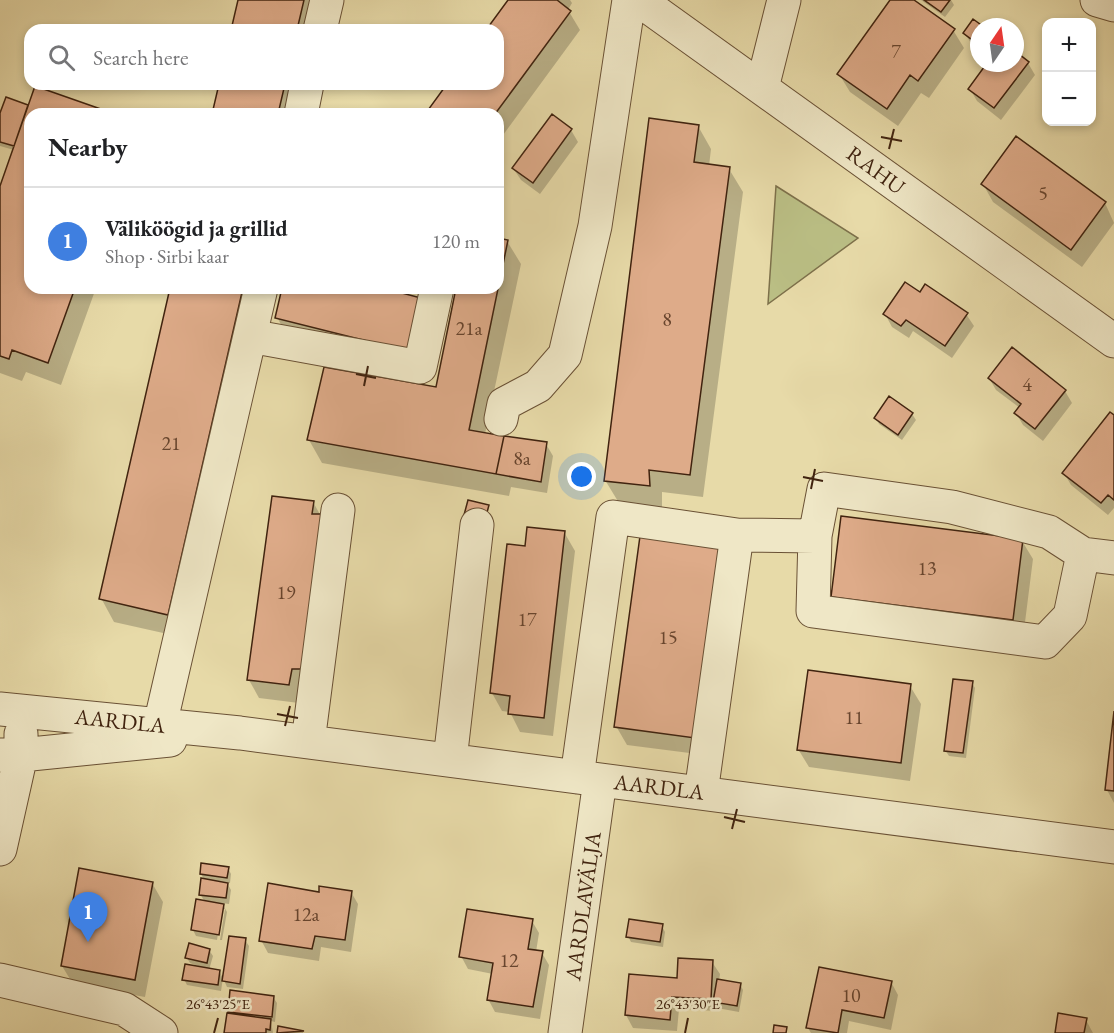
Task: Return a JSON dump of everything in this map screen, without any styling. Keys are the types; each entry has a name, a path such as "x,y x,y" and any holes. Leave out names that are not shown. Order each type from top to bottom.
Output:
{"street":[{"path":"321,24 327,0"},
{"path":"501,419 504,404 538,386 565,355 595,226 629,0"},
{"name":"RAHU","path":"639,0 1114,341"},
{"path":"762,88 784,0"},
{"path":"1097,0 1114,5"},
{"path":"302,108 307,90"},
{"path":"160,725 260,294"},
{"path":"250,336 420,367 436,294"},
{"path":"824,489 952,507 1049,532 1099,556 1070,616 1045,642 813,611 815,536 824,489"},
{"path":"308,742 338,510"},
{"name":"AARDLAVÄLJA","path":"566,1033 613,517 737,535"},
{"path":"450,760 477,525"},
{"path":"701,792 737,535 815,536"},
{"path":"0,849 10,755 7,708"},
{"name":"AARDLA","path":"7,708 240,733 1114,847"},
{"name":"AARDLA","path":"10,755 240,733"},
{"path":"0,980 124,1009 161,1033"}],"green space":[{"path":"776,186 858,238 768,304"}],"building":[{"path":"238,0 304,0 298,24 232,24"},
{"path":"508,0 557,0 571,11 499,108 429,108 443,90 504,90 504,24 490,24"},
{"path":"890,0 914,0 955,29 918,81 910,75 887,109 837,74"},
{"path":"924,0 950,0 941,12"},
{"path":"970,23 970,38 963,33"},
{"path":"1024,58 1029,62 1024,69"},
{"path":"980,72 1021,72 994,108 968,89"},
{"path":"34,90 46,90 98,108 27,108"},
{"path":"218,90 284,90 279,108 213,108"},
{"path":"6,97 28,105 24,108 24,117 14,146 0,142 0,113"},
{"path":"552,114 572,129 533,183 512,168"},
{"path":"24,117 24,294 73,294 48,363 12,350 9,359 0,356 0,186"},
{"path":"649,118 699,125 694,162 730,167 690,475 649,470 650,486 604,481"},
{"path":"1016,136 1106,202 1071,250 981,184"},
{"path":"504,239 508,240 504,259"},
{"path":"905,282 920,292 925,284 968,313 945,346 906,320 901,326 883,314"},
{"path":"169,294 242,294 168,615 99,599"},
{"path":"281,294 406,294 421,298 407,351 275,318"},
{"path":"455,294 497,294 469,430 504,436 496,474 307,440 324,367 436,387"},
{"path":"1012,347 1066,390 1035,429 1014,413 1021,404 988,378"},
{"path":"889,396 913,413 898,435 874,418"},
{"path":"1110,412 1114,415 1114,500 1108,495 1101,503 1062,473"},
{"path":"504,436 547,442 541,482 496,474"},
{"path":"272,496 314,501 312,514 322,514 302,669 292,669 289,685 247,680"},
{"path":"468,500 489,505 485,520 464,515"},
{"path":"841,516 1023,539 1013,620 831,597"},
{"path":"527,527 565,531 544,718 508,714 510,696 490,693 507,544 525,546"},
{"path":"640,536 721,547 695,738 614,727"},
{"path":"808,670 911,684 901,763 797,750"},
{"path":"953,679 973,681 963,753 944,751"},
{"path":"1114,711 1114,791 1105,790"},
{"path":"201,863 229,867 227,878 200,874"},
{"path":"79,868 153,882 135,980 61,966"},
{"path":"201,878 228,883 226,898 199,895"},
{"path":"268,883 319,892 319,886 352,891 345,940 315,936 312,949 259,941"},
{"path":"196,899 224,904 219,935 191,930"},
{"path":"467,909 533,919 528,949 543,951 533,1007 487,1000 493,963 459,957"},
{"path":"629,919 663,924 660,942 626,937"},
{"path":"229,936 246,938 240,984 222,981"},
{"path":"189,943 210,949 207,963 185,958"},
{"path":"678,958 713,960 711,999 672,997 670,1020 625,1015 629,974 677,978"},
{"path":"185,964 220,970 218,985 182,980"},
{"path":"819,967 892,981 884,1018 842,1010 838,1033 806,1028"},
{"path":"717,979 741,983 737,1006 713,1002"},
{"path":"230,990 274,996 272,1017 228,1012"},
{"path":"227,1013 271,1019 270,1030 266,1029 266,1033 224,1033"},
{"path":"1058,1013 1087,1018 1084,1033 1055,1033"},
{"path":"774,1025 787,1027 786,1033 773,1033"},
{"path":"278,1026 304,1031 277,1033"}],"place":[{"name":"Väliköögid ja grillid","path":"88,942"}]}
